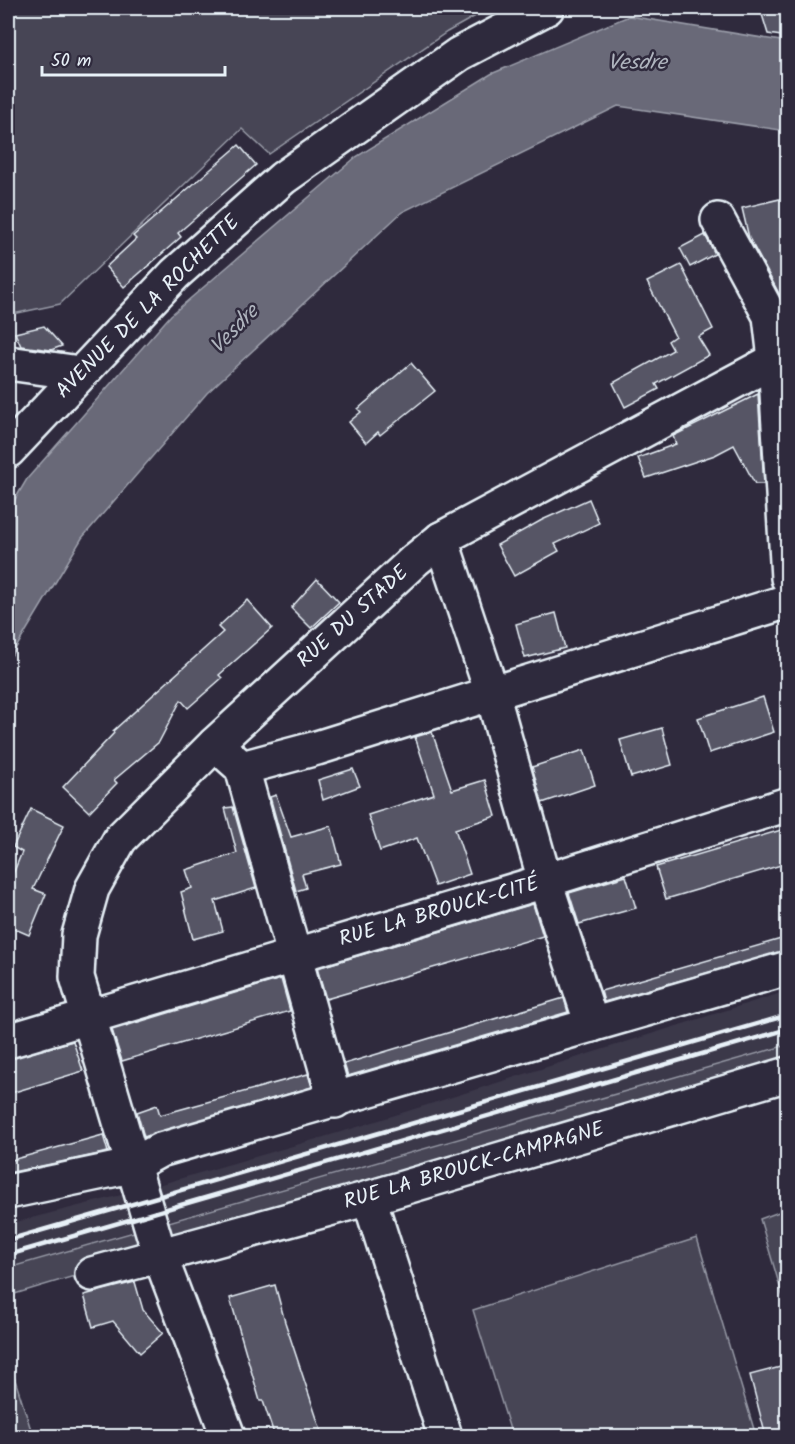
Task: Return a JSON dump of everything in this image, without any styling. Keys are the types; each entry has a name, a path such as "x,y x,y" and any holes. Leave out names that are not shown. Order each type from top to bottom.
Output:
{"street":[{"name":"AVENUE DE LA ROCHETTE","path":"8,451 175,274 283,178 459,54 547,8"},
{"path":"718,220 770,316 781,356 788,578"},
{"name":"RUE DU STADE","path":"89,1017 77,977 79,935 92,889 120,839 215,744 441,539 781,356"},
{"path":"8,363 81,373"},
{"path":"441,539 492,693 544,881 592,1025"},
{"path":"242,768 317,748 788,601"},
{"path":"215,744 242,768 335,1101"},
{"name":"RUE LA BROUCK-CITÉ","path":"8,1041 544,881 788,804"},
{"path":"8,1192 131,1166 160,1150 335,1101 716,986 788,968"},
{"path":"89,1017 131,1166 160,1256 228,1437"},
{"name":"RUE LA BROUCK-CAMPAGNE","path":"92,1274 369,1198 788,1074"},
{"path":"369,1198 445,1437"}],"shaded area":[{"path":"8,8 490,8 447,32 269,154 242,129 60,304 8,315"},
{"path":"787,991 787,1045 161,1223 151,1187 351,1129"},
{"path":"787,1045 787,1061 8,1296 8,1268"},
{"path":"129,1193 140,1229 8,1268 8,1224"},
{"path":"788,1209 787,1311 760,1219"},
{"path":"697,1238 756,1436 512,1436 473,1310"},
{"path":"8,1358 33,1436 8,1436"}],"water":[{"name":"Vesdre","path":"629,16 787,42 787,131 618,106 402,212 207,393 82,538 8,661 8,511 27,479 171,315 356,157 491,74"}],"building":[{"path":"760,8 780,8 783,13 788,14 788,37 768,34"},
{"path":"239,145 256,165 178,233 181,237 124,287 106,267 136,239 133,236"},
{"path":"788,197 788,310 749,238 742,208"},
{"path":"705,235 715,254 690,267 680,248"},
{"path":"681,265 713,329 698,337 709,355 656,384 659,389 625,407 613,383 673,350 668,341 675,336 647,282"},
{"path":"44,326 62,346 51,350 21,346 15,333"},
{"path":"411,363 435,391 380,435 378,432 366,443 349,422 361,412 358,409"},
{"path":"758,394 764,484 755,484 734,445 715,455 646,478 638,458 676,444 673,436"},
{"path":"589,499 599,523 555,544 559,551 514,576 497,545 542,520"},
{"path":"317,579 339,602 311,628 291,608"},
{"path":"247,600 272,628 219,675 222,678 188,708 181,700 159,742 114,780 117,783 89,812 63,787 114,733 113,731 223,632 218,627"},
{"path":"556,613 565,648 525,658 516,624"},
{"path":"763,697 774,732 709,753 698,718"},
{"path":"662,728 672,765 631,777 620,740"},
{"path":"432,732 452,790 485,780 496,816 455,829 470,874 435,886 417,838 380,851 368,815 434,794 415,737"},
{"path":"584,750 595,785 542,803 532,767"},
{"path":"353,769 360,786 323,800 318,780"},
{"path":"276,795 291,837 331,826 341,864 302,874 306,888 296,891 270,797"},
{"path":"233,807 256,888 215,901 223,931 193,939 181,892 192,888 186,870 237,853 225,808"},
{"path":"31,809 64,825 33,889 46,894 29,935 8,926 8,886 22,852 13,847"},
{"path":"788,828 788,863 666,899 656,867"},
{"path":"626,876 636,908 579,924 569,893"},
{"path":"533,904 543,936 326,999 317,968"},
{"path":"788,937 788,950 604,1002 601,991"},
{"path":"281,979 290,1011 122,1061 112,1030"},
{"path":"564,998 568,1012 348,1076 344,1064"},
{"path":"73,1041 83,1071 8,1094 8,1059"},
{"path":"308,1074 312,1087 144,1137 137,1112 157,1105 160,1115"},
{"path":"103,1135 108,1152 8,1173 8,1161"},
{"path":"135,1282 143,1310 163,1333 140,1353 113,1321 93,1327 84,1295"},
{"path":"275,1285 323,1437 275,1437 263,1401 260,1401 230,1298"},
{"path":"788,1365 788,1437 766,1437 750,1375"}],"railway":[{"path":"8,1240 788,1015"},
{"path":"8,1255 788,1029"}]}
